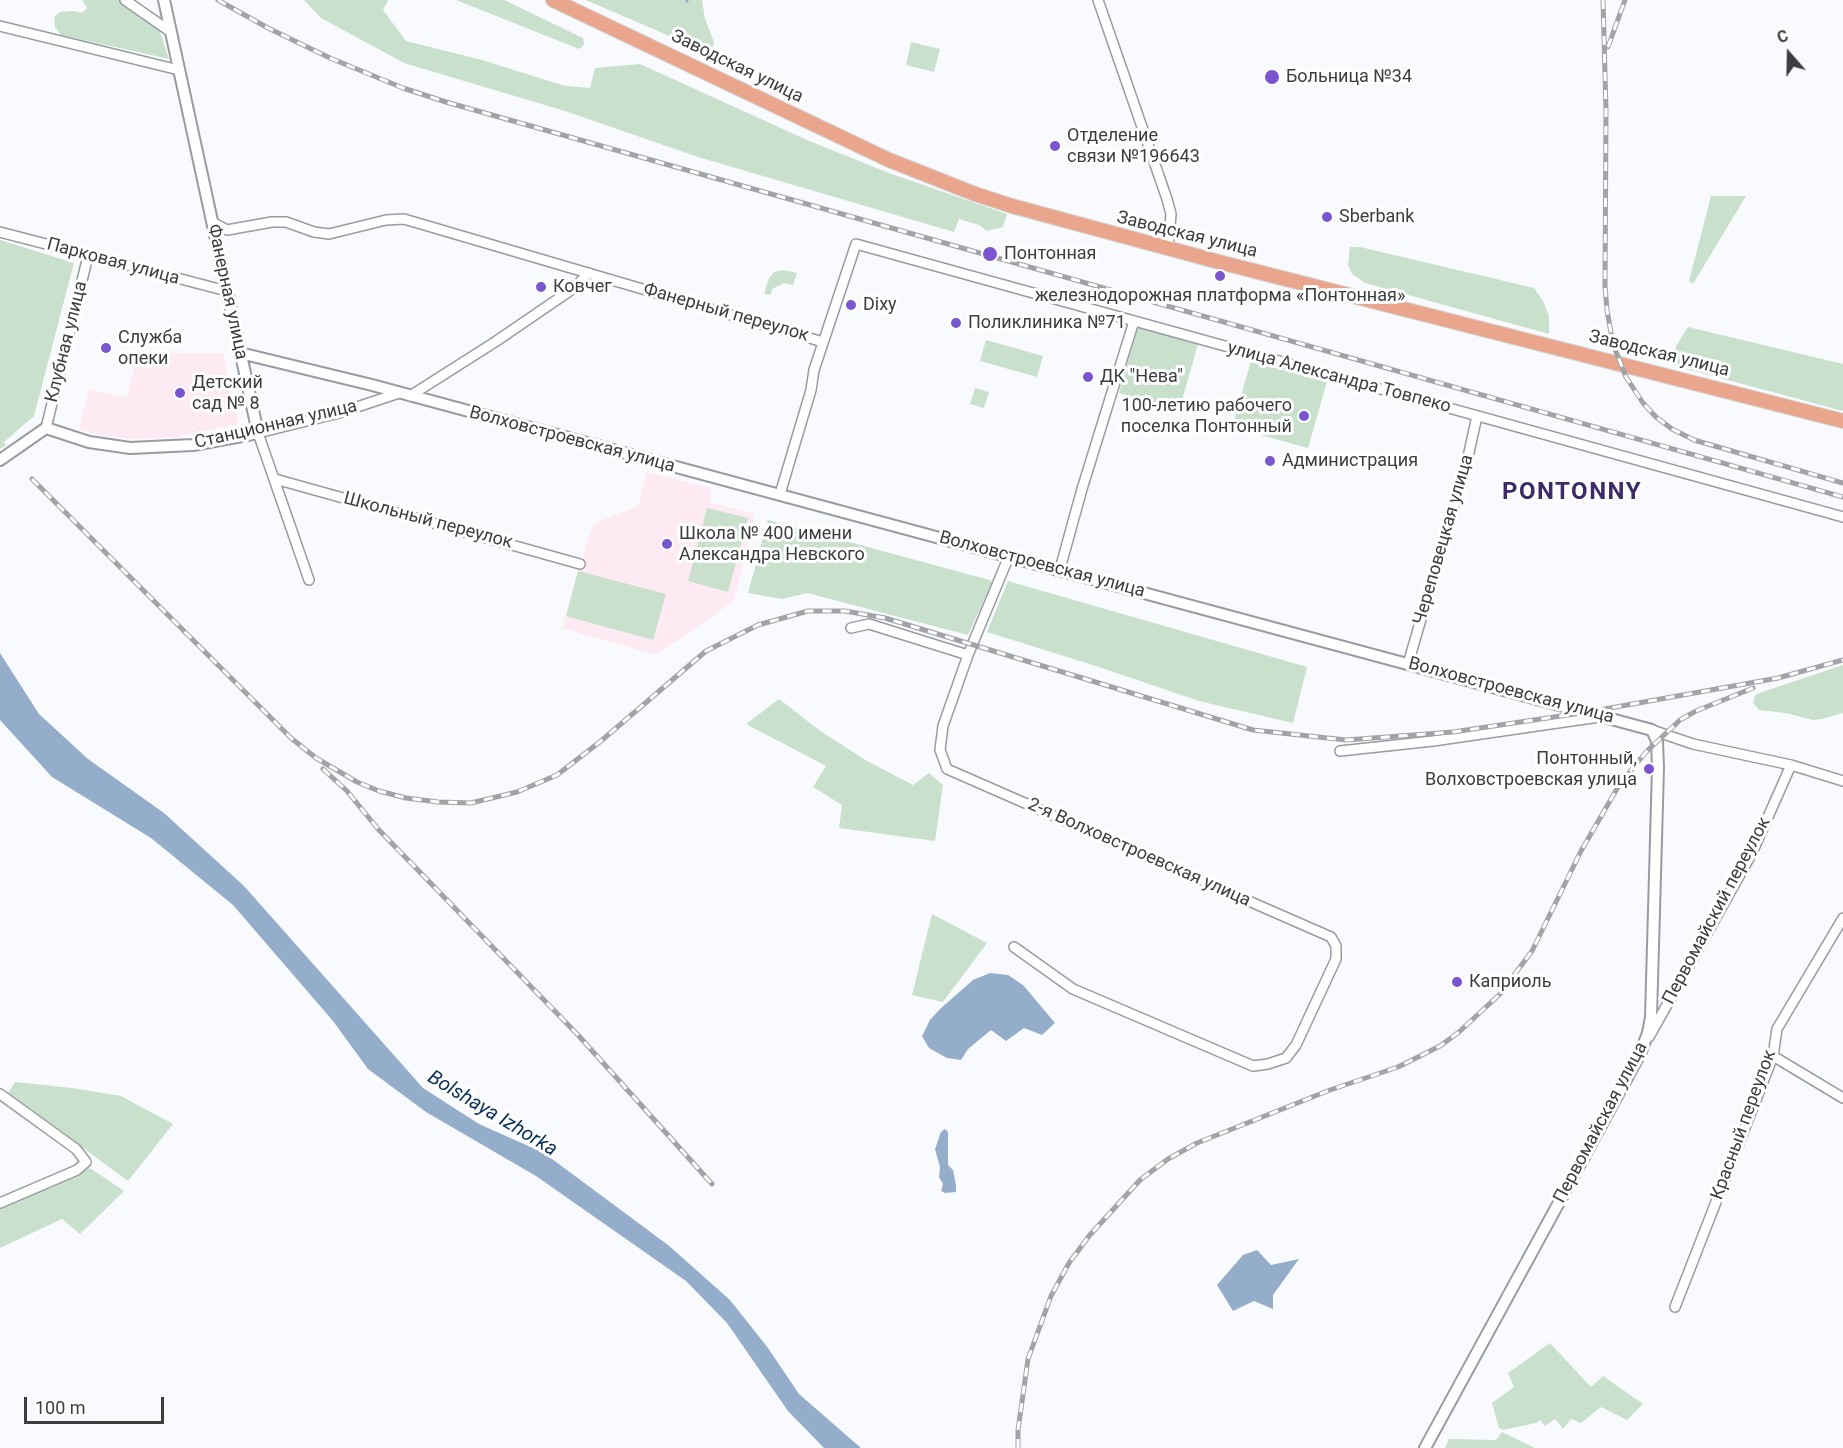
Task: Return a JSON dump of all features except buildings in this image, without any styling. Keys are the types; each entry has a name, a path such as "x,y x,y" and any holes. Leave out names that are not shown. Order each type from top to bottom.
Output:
{"main road":[{"name":"Заводская улица","path":"553,0 836,135 936,179 1011,206 1168,249 1843,421"}],"street":[{"path":"125,0 171,32"},
{"name":"Фанерная улица","path":"164,0 258,433 309,580"},
{"path":"1098,0 1167,199 1171,214 1168,249"},
{"path":"0,26 179,70"},
{"name":"Фанерный переулок","path":"212,222 227,230 272,222 286,222 314,232 329,234 386,220 404,219 823,342"},
{"name":"Парковая улица","path":"0,232 227,291"},
{"name":"улица Александра Товпеко","path":"823,342 856,244 1843,517"},
{"name":"Клубная улица","path":"46,428 88,256"},
{"path":"410,396 548,306 574,288 588,273"},
{"path":"1060,569 1134,321"},
{"path":"780,494 810,390 813,369 823,342"},
{"name":"Волховстроевская улица","path":"240,353 780,494 1603,716 1694,744 1791,765 1843,781"},
{"name":"Станционная улица","path":"46,428 89,442 130,448 193,446 339,413 399,393"},
{"name":"Череповецкая улица","path":"1408,664 1468,457 1477,416"},
{"path":"0,460 46,428"},
{"name":"Школьный переулок","path":"275,479 580,564"},
{"path":"851,628 869,624 968,655 1009,556"},
{"name":"2-я Волховстроевская улица","path":"968,655 943,726 940,750 947,769 1330,937 1336,946 1336,959 1296,1045 1286,1058 1253,1066 1073,989 1014,947"},
{"path":"1340,751 1433,741 1603,716"},
{"name":"Первомайская улица","path":"1425,1448 1640,1054 1648,1034 1651,1017 1658,768 1657,741 1652,730"},
{"name":"Первомайский переулок","path":"1640,1054 1747,863 1791,765"},
{"name":"Красный переулок","path":"1675,1307 1773,1056 1777,1029 1843,918"},
{"path":"1773,1056 1843,1098"},
{"path":"0,1094 76,1149 86,1162 77,1170 0,1203"}],"shaded area":[{"name":"Детский сад № 8","path":"137,353 223,353 239,424 172,438 133,439 105,436 79,429 89,389 127,398"},
{"name":"Школа № 400 имени Александра Невского","path":"647,472 712,488 709,502 755,514 734,601 656,655 562,628 593,524 638,506"}],"green space":[{"path":"82,0 120,0 158,26 169,59 61,35 55,27 54,17 60,12 82,13 87,8"},
{"path":"304,0 388,0 383,10 406,41 482,60 565,86 590,88 595,68 640,64 807,140 889,173 1007,214 1003,227 987,231 979,225 959,219 954,232 698,157 565,111 404,63 321,18"},
{"path":"456,0 504,0 583,38 584,45 579,49"},
{"path":"586,0 702,0 705,19 714,42 711,54"},
{"path":"911,42 940,49 934,72 906,65"},
{"path":"1711,196 1746,196 1693,284 1689,281"},
{"path":"0,240 74,263 34,416 4,442 6,445 0,449"},
{"path":"1350,247 1360,247 1534,288 1549,316 1549,334 1365,283 1352,274 1348,265"},
{"path":"783,270 797,273 793,285 784,283 772,289 771,295 764,294 769,278 774,272"},
{"path":"1138,327 1198,344 1179,411 1119,393"},
{"path":"1688,327 1843,364 1843,411 1679,367 1674,362 1676,346"},
{"path":"986,340 1043,356 1037,377 980,361"},
{"path":"1251,361 1327,382 1308,448 1232,427"},
{"path":"975,388 989,392 984,408 970,404"},
{"path":"707,508 748,518 728,592 688,581"},
{"path":"768,520 993,581 968,635 807,593 782,599 748,593"},
{"path":"578,571 666,594 653,640 566,616"},
{"path":"1008,581 1307,667 1293,723 1199,701 987,632"},
{"path":"1843,665 1843,713 1813,720 1786,713 1759,710 1753,703 1755,695 1762,692"},
{"path":"779,699 819,730 867,761 913,785 929,773 943,785 935,841 839,828 842,805 813,787 826,766 746,724"},
{"path":"932,914 987,943 943,1002 912,995"},
{"path":"15,1082 121,1096 173,1124 128,1181 8,1093"},
{"path":"90,1168 124,1191 80,1234 62,1219 0,1248 0,1209"},
{"path":"1550,1343 1591,1387 1603,1376 1643,1404 1627,1420 1601,1407 1581,1423 1571,1419 1563,1429 1555,1419 1545,1426 1540,1420 1536,1423 1503,1430 1499,1428 1492,1403 1514,1387 1508,1373"},
{"path":"1502,1432 1535,1448 1445,1448 1449,1439 1496,1440"}],"water":[{"path":"0,653 39,714 88,759 164,813 244,886 423,1088 479,1124 544,1153 668,1245 730,1300 768,1348 799,1394 861,1448 824,1448 788,1411 727,1323 686,1281 536,1176 426,1112 368,1069 333,1021 233,905 151,838 52,777 0,720"},
{"path":"990,973 1008,975 1023,985 1055,1023 1042,1035 1024,1028 1006,1041 991,1030 968,1049 961,1060 947,1058 929,1048 922,1036 930,1020 973,980"},
{"path":"945,1129 948,1132 948,1165 953,1170 956,1192 945,1193 941,1191 943,1184 939,1177 940,1167 935,1149 941,1132"},
{"path":"1257,1250 1271,1265 1299,1259 1273,1295 1273,1309 1254,1301 1233,1311 1217,1285 1243,1255"}],"railway":[{"path":"218,0 268,28 330,58 403,88 446,102 1843,497"},
{"path":"1603,0 1606,111 1605,286 1611,333 1626,377 1643,403 1656,417 1672,429 1694,440 1843,483"},
{"path":"1608,47 1625,0"},
{"path":"32,479 291,738 316,758 357,782 379,791 406,798 438,802 471,803 517,792 557,775 601,741 706,651 758,625 808,611 845,611 885,618 1253,730 1346,740 1453,732 1588,712 1778,678 1843,660"},
{"path":"1018,1448 1018,1430 1028,1359 1051,1296 1069,1263 1089,1236 1140,1180 1168,1159 1197,1143 1330,1090 1398,1067 1440,1046 1459,1032 1500,994 1532,951 1581,851 1618,787 1647,751 1680,720 1696,711 1753,688"},
{"path":"323,769 347,791 378,829 578,1035 712,1184"}],"place":[{"name":"Больница №34","path":"1272,77"},
{"name":"Отделение связи №196643","path":"1055,146"},
{"name":"Sberbank","path":"1327,217"},
{"name":"Понтонная","path":"990,254"},
{"name":"железнодорожная платформа «Понтонная»","path":"1220,276"},
{"name":"Ковчег","path":"541,287"},
{"name":"Dixy","path":"851,305"},
{"name":"Поликлиника №71","path":"956,323"},
{"name":"Служба опеки","path":"106,348"},
{"name":"ДК \"Нева\"","path":"1088,377"},
{"name":"Детский сад № 8","path":"180,393"},
{"name":"100-летию рабочего поселка Понтонный","path":"1304,416"},
{"name":"Администрация","path":"1270,461"},
{"name":"Школа № 400 имени Александра Невского","path":"667,544"},
{"name":"Понтонный, Волховстроевская улица","path":"1649,769"},
{"name":"Каприоль","path":"1457,982"}],"district":[{"name":"PONTONNY","path":"1572,493"}],"water label":[{"name":"Bolshaya Izhorka","path":"492,1114"}]}
